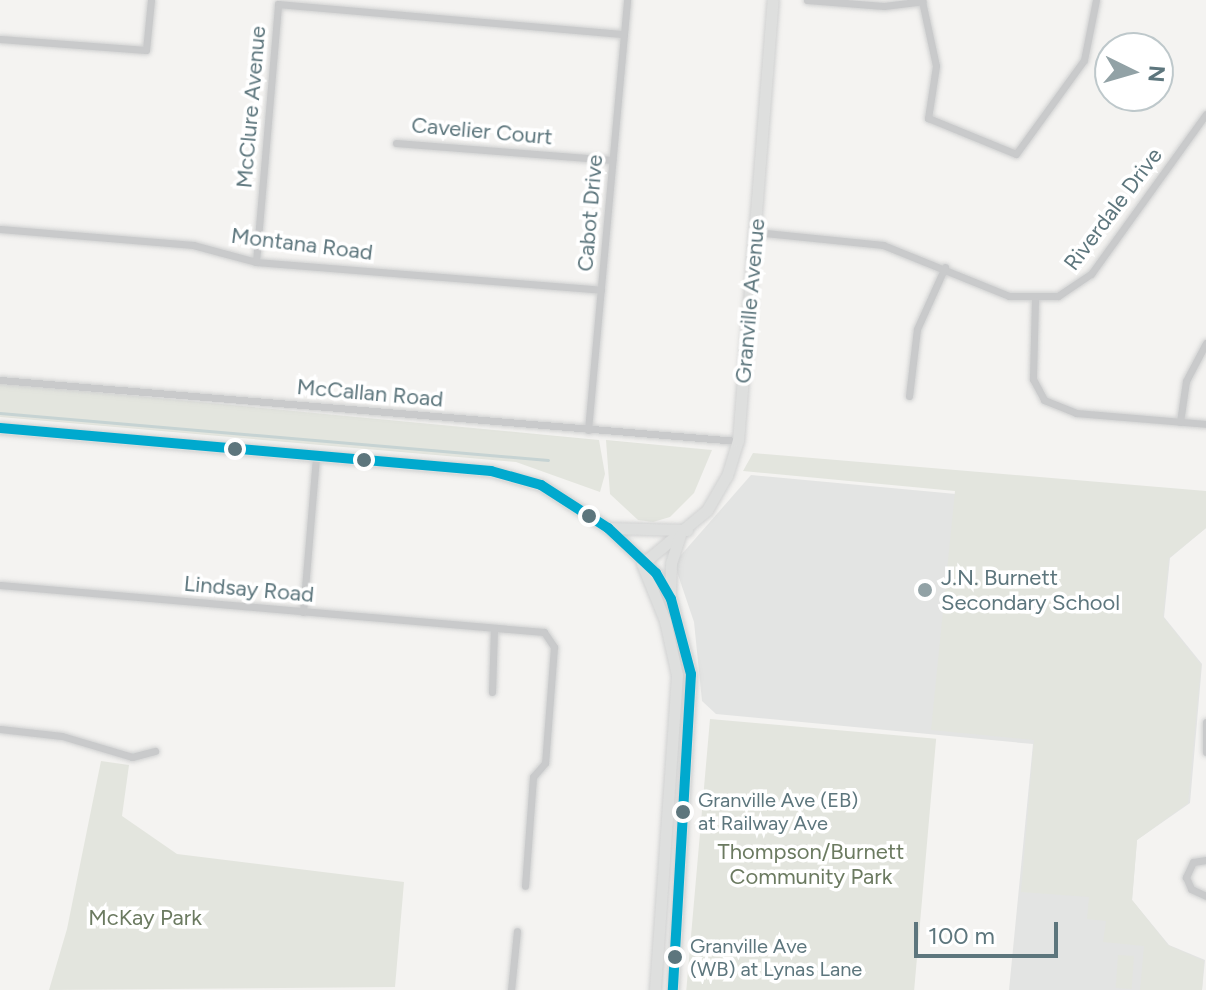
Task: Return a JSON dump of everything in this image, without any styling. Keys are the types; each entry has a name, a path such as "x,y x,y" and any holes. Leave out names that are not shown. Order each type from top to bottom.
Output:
{"main road":[{"name":"Granville Avenue","path":"642,564 684,532 718,495 738,441 773,0"},
{"path":"0,428 520,476 568,499 608,528 642,564 656,573 671,599 685,643 692,711 673,990"},
{"path":"608,528 684,532 671,563 671,599"},
{"path":"642,564 665,621 677,675 655,990"}],"street":[{"path":"0,39 146,50 151,0"},
{"name":"Cabot Drive","path":"588,430 627,0"},
{"path":"807,0 884,6 924,1 936,66 928,118 1016,154 1084,60 1096,0"},
{"name":"McClure Avenue","path":"256,262 278,4 624,34"},
{"name":"Riverdale Drive","path":"1035,300 1058,296 1091,274 1206,114"},
{"name":"Cavelier Court","path":"396,143 612,160"},
{"name":"Montana Road","path":"0,229 193,245 256,262 601,290"},
{"path":"755,232 868,242 945,267 1009,296 1035,300 1033,379 1044,400 1076,413 1206,424"},
{"path":"909,396 917,329 945,267"},
{"path":"1180,422 1186,381 1206,343"},
{"name":"McCallan Road","path":"0,380 738,441"},
{"path":"303,612 316,456"},
{"name":"Lindsay Road","path":"0,585 544,632 554,647 545,763 533,777 525,886"},
{"path":"492,692 494,629"},
{"path":"1206,722 1206,752"},
{"path":"0,729 62,736 132,757 155,751"},
{"path":"1206,860 1193,862 1186,877 1191,889 1206,896"},
{"path":"511,990 517,931"}],"shaded area":[{"name":"J.N. Burnett Secondary School","path":"751,475 1206,517 1206,528 1170,558 1164,617 1202,664 1190,803 1137,840 1132,900 1169,945 1205,960 1202,990 1009,990 1033,744 716,714 702,701 694,622 674,563"}],"green space":[{"path":"0,383 599,440 605,474 600,492 516,462 0,417"},
{"path":"606,440 712,450 694,493 670,517 653,522 638,520 610,494"},
{"path":"753,453 1206,491 1206,528 1169,558 1163,617 1201,665 1188,803 1137,840 1132,900 1168,945 1204,961 1202,990 1140,990 1144,946 1103,942 1106,921 1087,919 1089,897 1021,892 1034,740 931,730 955,491 743,471"},
{"name":"Thompson/Burnett Community Park","path":"710,719 936,739 914,990 686,990"},
{"name":"McKay Park","path":"101,761 129,765 122,816 177,854 404,882 395,987 49,990 67,929"},
{"path":"1118,955 1134,956 1132,989 1116,988"}],"waterway":[{"path":"0,413 548,460"}],"transit line":[{"path":"0,428 491,471 541,485 608,528 656,573 671,599 691,674 673,990"}],"place":[{"name":"J.N. Burnett Secondary School","path":"925,590"},
{"name":"Granville Ave (EB) at Railway Ave","path":"683,812"},
{"name":"Granville Ave (WB) at Lynas Lane","path":"675,957"}]}
